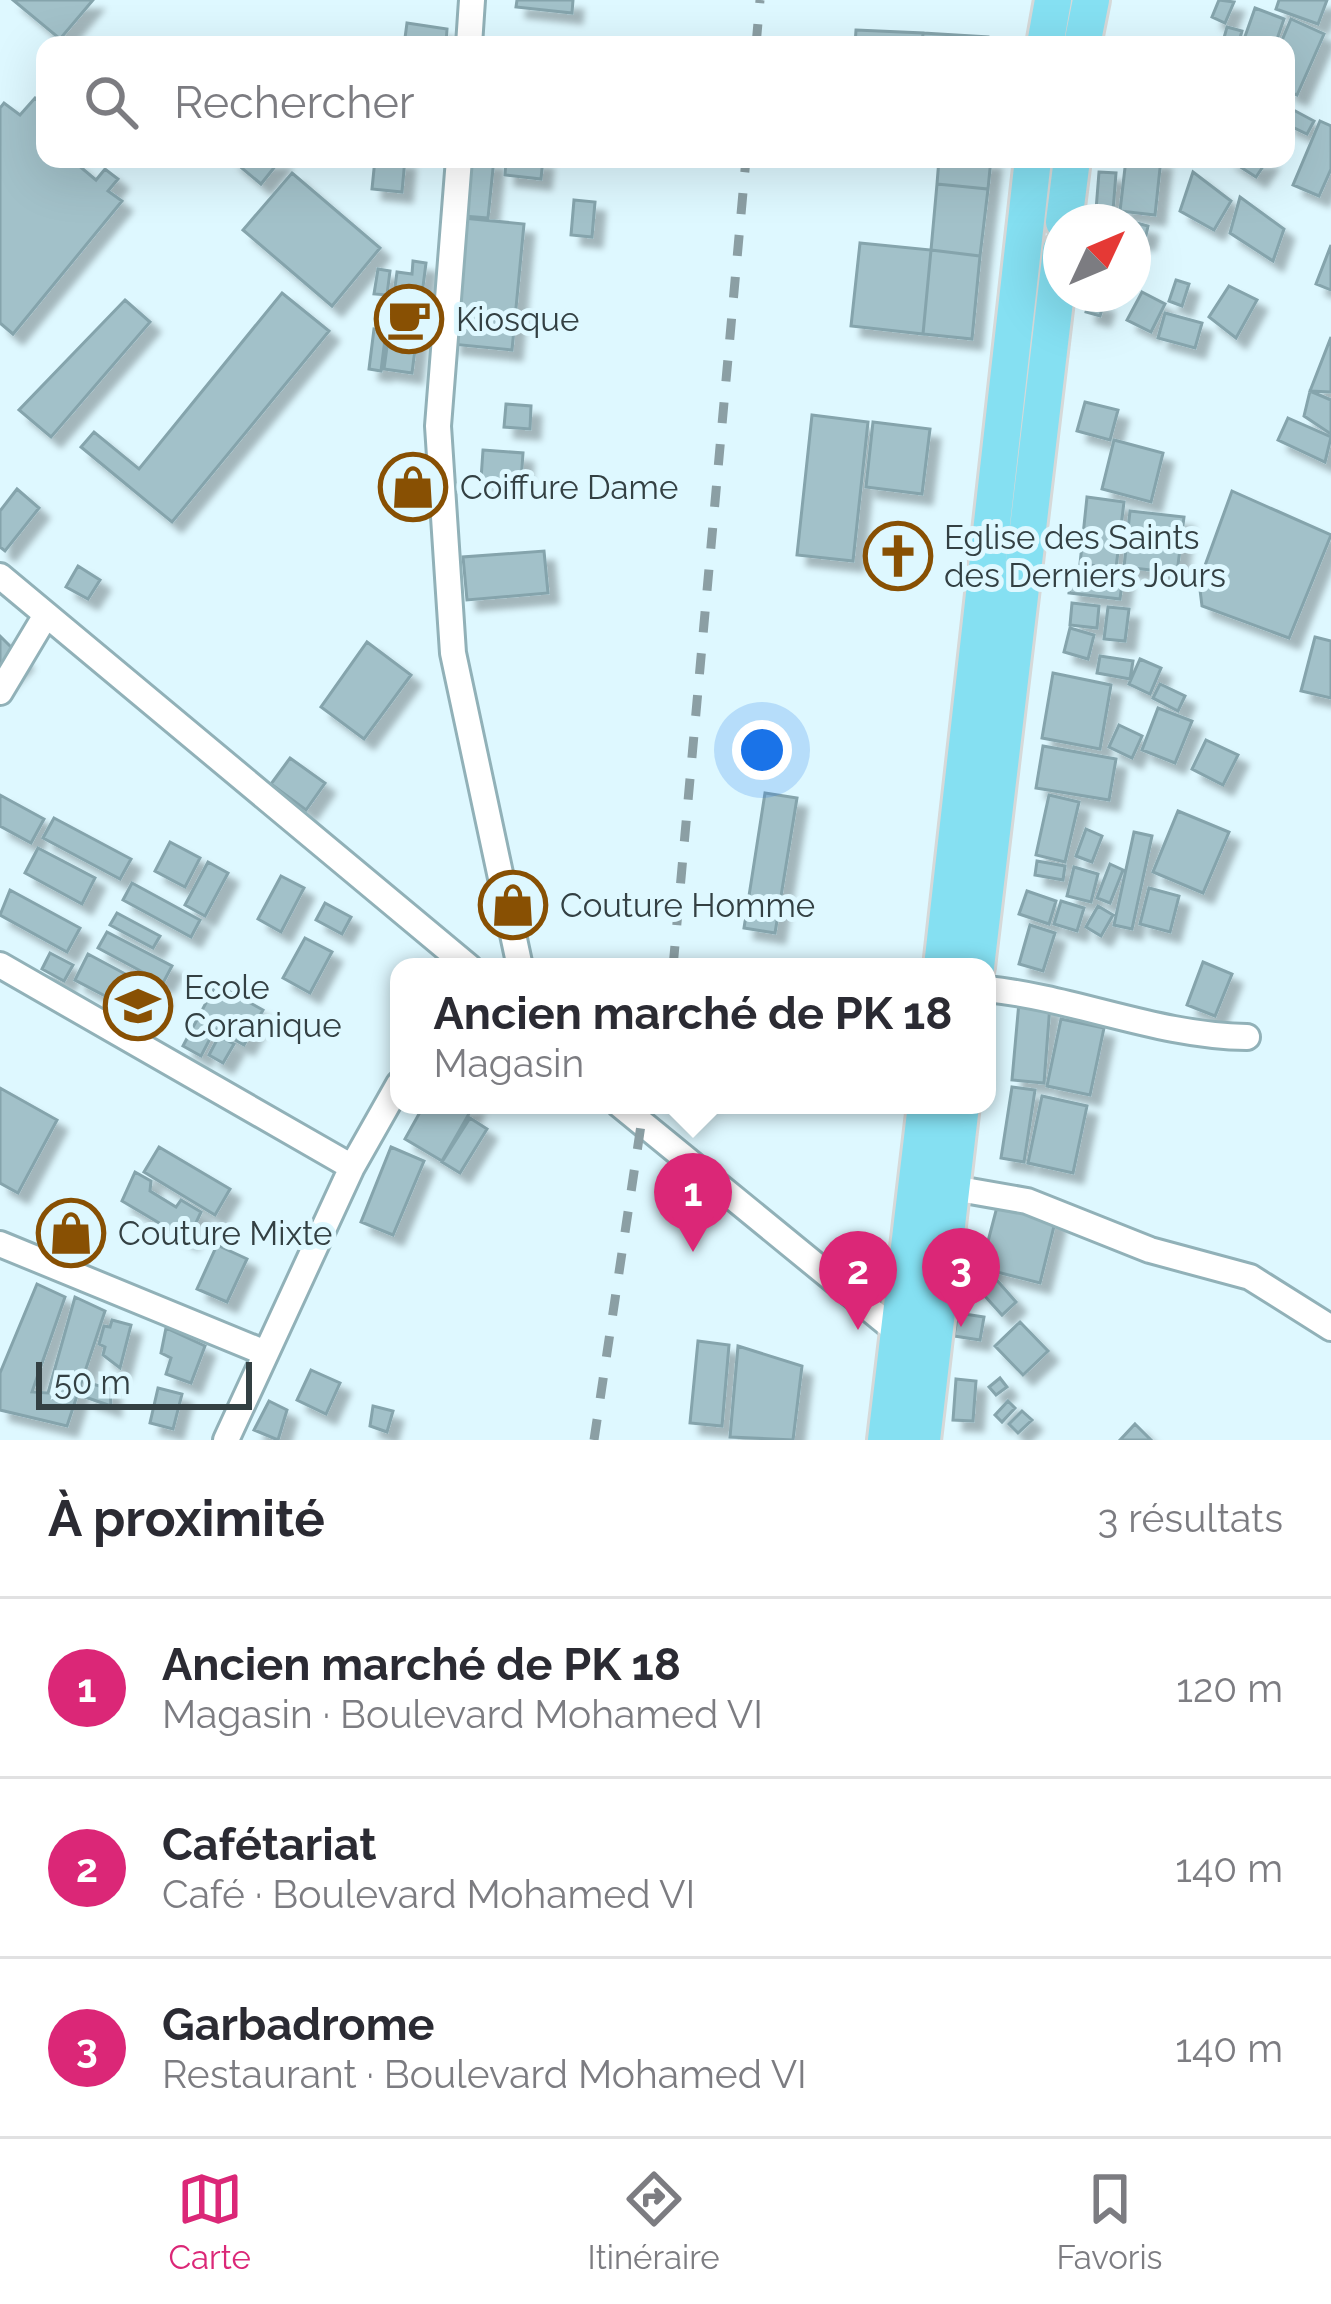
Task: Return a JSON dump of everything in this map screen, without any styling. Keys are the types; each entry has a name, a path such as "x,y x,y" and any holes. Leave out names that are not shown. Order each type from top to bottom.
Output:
{"main road":[{"path":"1047,36 1053,0"},
{"path":"1084,36 1090,0"},
{"path":"943,958 1032,168"},
{"path":"1066,204 1071,168"},
{"path":"977,958 1054,312"},
{"path":"922,1440 916,1342 926,1114"},
{"path":"886,1440 916,1342 952,1188 960,1114"}],"street":[{"path":"470,36 472,0"},
{"path":"458,168 438,426 452,630 518,958"},
{"path":"0,576 457,958"},
{"path":"0,692 46,615"},
{"path":"0,965 352,1167"},
{"path":"996,990 1042,996 1186,1033 1247,1037"},
{"path":"226,1440 352,1167 390,1100"},
{"path":"631,1114 916,1342"},
{"path":"952,1188 1028,1201 1150,1250 1250,1277 1331,1328"},
{"path":"0,1244 263,1352"}],"building":[{"path":"13,0 93,0 63,36 56,36"},
{"path":"517,0 573,0 572,13 516,7"},
{"path":"1219,0 1234,2 1225,23 1212,17"},
{"path":"1279,0 1327,0 1318,24 1276,9"},
{"path":"1255,8 1284,19 1278,36 1245,36"},
{"path":"1291,19 1324,34 1297,95 1295,36 1284,36"},
{"path":"407,23 447,29 446,36 405,36"},
{"path":"1227,27 1242,31 1241,36 1224,36"},
{"path":"856,30 923,33 923,36 856,36"},
{"path":"36,99 36,168 82,168 96,180 105,169 118,179 108,191 122,201 13,334 0,323 0,108 4,103 20,115"},
{"path":"1295,111 1314,121 1307,134 1295,128"},
{"path":"1320,121 1331,126 1331,169 1319,196 1293,185"},
{"path":"242,168 274,168 261,184"},
{"path":"374,168 404,168 402,192 372,189"},
{"path":"468,168 493,168 488,218 463,216"},
{"path":"505,168 542,168 541,179 505,175"},
{"path":"938,168 990,168 988,189 937,184"},
{"path":"1125,168 1160,168 1155,215 1151,215 1151,204 1121,204"},
{"path":"1099,172 1116,173 1114,204 1096,204"},
{"path":"1193,172 1231,201 1214,230 1180,211"},
{"path":"292,173 380,248 332,306 243,230"},
{"path":"937,184 988,189 980,256 931,250"},
{"path":"1240,197 1284,229 1273,261 1230,233"},
{"path":"574,200 595,202 592,237 571,235"},
{"path":"463,218 524,224 512,350 451,344"},
{"path":"860,243 931,250 923,334 851,326"},
{"path":"1331,245 1331,290 1316,284"},
{"path":"931,250 980,256 972,339 923,334"},
{"path":"413,261 426,263 412,373 384,369 397,272 412,274"},
{"path":"378,269 390,271 387,295 374,294"},
{"path":"1176,280 1189,284 1182,306 1169,301"},
{"path":"1229,286 1257,300 1236,338 1209,317"},
{"path":"282,293 329,331 172,522 81,447 94,432 139,469"},
{"path":"1151,297 1165,304 1151,332 1127,320 1131,312 1151,312"},
{"path":"125,300 150,322 51,437 19,410"},
{"path":"1165,313 1202,323 1195,348 1158,338"},
{"path":"374,329 386,331 381,371 369,369"},
{"path":"1331,337 1331,392 1310,391"},
{"path":"1310,391 1331,400 1331,434 1304,416"},
{"path":"1085,402 1118,410 1110,440 1077,431"},
{"path":"506,404 531,406 530,429 504,427"},
{"path":"812,415 868,422 853,561 797,555"},
{"path":"1288,418 1331,437 1325,462 1278,440"},
{"path":"873,422 930,429 922,494 866,487"},
{"path":"1114,440 1163,453 1151,502 1102,489"},
{"path":"483,450 523,453 521,482 481,479"},
{"path":"17,489 39,508 5,551 0,547 0,511"},
{"path":"1232,491 1331,535 1289,638 1202,606 1199,582"},
{"path":"1087,497 1124,502 1116,568 1080,564"},
{"path":"1130,511 1184,517 1177,573 1124,567"},
{"path":"544,551 548,593 467,600 463,557"},
{"path":"78,566 100,580 88,599 66,587"},
{"path":"1072,571 1123,576 1120,599 1069,593"},
{"path":"1072,603 1099,606 1097,628 1070,625"},
{"path":"1108,607 1129,609 1125,641 1104,639"},
{"path":"1070,628 1094,635 1088,659 1064,652"},
{"path":"0,636 23,659 0,682"},
{"path":"1315,637 1331,641 1331,698 1301,691"},
{"path":"367,642 411,675 364,739 321,707"},
{"path":"1100,656 1133,661 1130,679 1097,673"},
{"path":"1140,659 1161,668 1150,694 1129,684"},
{"path":"1053,673 1111,685 1100,749 1042,738"},
{"path":"1160,684 1185,696 1178,711 1153,698"},
{"path":"1158,708 1192,721 1175,763 1142,750"},
{"path":"1119,725 1142,736 1132,758 1109,747"},
{"path":"1206,740 1238,755 1223,785 1192,769"},
{"path":"1043,746 1116,759 1109,800 1036,788"},
{"path":"290,758 325,783 306,810 271,784"},
{"path":"765,793 797,798 775,933 744,928"},
{"path":"0,795 44,819 31,843 0,826"},
{"path":"1049,795 1079,802 1065,862 1036,855"},
{"path":"1178,811 1229,832 1203,893 1153,872"},
{"path":"54,818 131,859 120,879 43,838"},
{"path":"1086,829 1102,836 1092,862 1076,856"},
{"path":"1134,832 1152,836 1132,929 1114,925"},
{"path":"170,842 200,858 185,887 155,871"},
{"path":"38,848 95,878 82,904 25,873"},
{"path":"1037,861 1065,866 1063,880 1035,875"},
{"path":"208,862 228,873 205,916 185,905"},
{"path":"1110,864 1123,870 1110,903 1097,898"},
{"path":"1074,867 1098,874 1091,902 1067,896"},
{"path":"281,876 304,888 281,932 258,919"},
{"path":"132,883 200,920 191,937 123,900"},
{"path":"1149,888 1179,896 1170,932 1140,924"},
{"path":"10,890 80,928 67,952 0,915"},
{"path":"1027,891 1056,901 1049,924 1019,914"},
{"path":"1061,901 1084,908 1077,931 1054,924"},
{"path":"325,903 351,917 342,934 316,920"},
{"path":"1098,906 1113,915 1101,936 1086,927"},
{"path":"117,913 160,936 153,948 110,925"},
{"path":"1030,925 1055,933 1043,971 1019,964"},
{"path":"107,932 172,966 163,983 98,948"},
{"path":"305,938 332,952 310,993 283,978"},
{"path":"50,953 73,965 64,981 42,969"},
{"path":"88,954 161,993 147,1018 75,980"},
{"path":"1203,962 1232,974 1215,1016 1187,1005"},
{"path":"216,984 263,1010 244,1045 215,1029 201,1056 183,1046"},
{"path":"1019,1002 1050,1005 1044,1083 1012,1080"},
{"path":"1061,1019 1104,1028 1090,1095 1047,1086"},
{"path":"219,1036 234,1044 223,1063 209,1055"},
{"path":"1012,1087 1035,1090 1024,1162 1001,1158"},
{"path":"0,1088 57,1120 18,1193 0,1183"},
{"path":"1042,1096 1087,1106 1073,1173 1028,1163"},
{"path":"419,1114 469,1114 442,1161 405,1139"},
{"path":"470,1118 487,1129 460,1173 442,1162"},
{"path":"159,1147 230,1189 215,1215 144,1172"},
{"path":"391,1147 424,1161 393,1235 361,1222"},
{"path":"135,1172 151,1181 150,1191 176,1207 181,1200 201,1212 188,1240 122,1201"},
{"path":"998,1203 1056,1218 1040,1283 981,1268"},
{"path":"217,1245 247,1259 227,1302 197,1289"},
{"path":"988,1270 1016,1302 1002,1315 973,1283"},
{"path":"37,1284 65,1297 32,1392 48,1393 75,1297 105,1311 67,1426 0,1410 0,1373"},
{"path":"958,1313 984,1317 980,1340 954,1336"},
{"path":"112,1320 131,1325 120,1368 103,1355 105,1347 99,1344 104,1326 110,1327"},
{"path":"1020,1322 1048,1351 1023,1375 995,1346"},
{"path":"166,1328 205,1346 191,1383 166,1374 171,1358 161,1353"},
{"path":"698,1341 729,1345 722,1426 690,1423"},
{"path":"738,1346 802,1366 793,1440 730,1437"},
{"path":"311,1370 340,1383 326,1414 297,1400"},
{"path":"1000,1378 1007,1387 996,1395 989,1387"},
{"path":"956,1379 976,1381 973,1421 953,1420"},
{"path":"89,1383 110,1389 111,1406 85,1397"},
{"path":"158,1388 182,1394 173,1429 150,1423"},
{"path":"269,1401 287,1410 278,1440 254,1430"},
{"path":"1008,1401 1015,1408 1002,1422 995,1415"},
{"path":"373,1406 393,1411 387,1432 370,1426"},
{"path":"1022,1411 1032,1420 1018,1433 1009,1424"},
{"path":"1135,1424 1151,1440 1120,1440"}],"railway":[{"path":"757,36 760,0"},
{"path":"674,958 745,168"},
{"path":"594,1440 643,1114"}],"place":[{"name":"Kiosque","path":"409,319"},
{"name":"Coiffure Dame","path":"413,487"},
{"name":"Eglise des Saints des Derniers Jours","path":"898,556"},
{"name":"Couture Homme","path":"513,905"},
{"name":"Ecole Coranique","path":"138,1006"},
{"name":"Couture Mixte","path":"71,1233"},
{"name":"Ancien marché de PK 18","path":"693,1252"},
{"name":"Garbadrome","path":"961,1327"},
{"name":"Cafétariat","path":"858,1330"}]}
